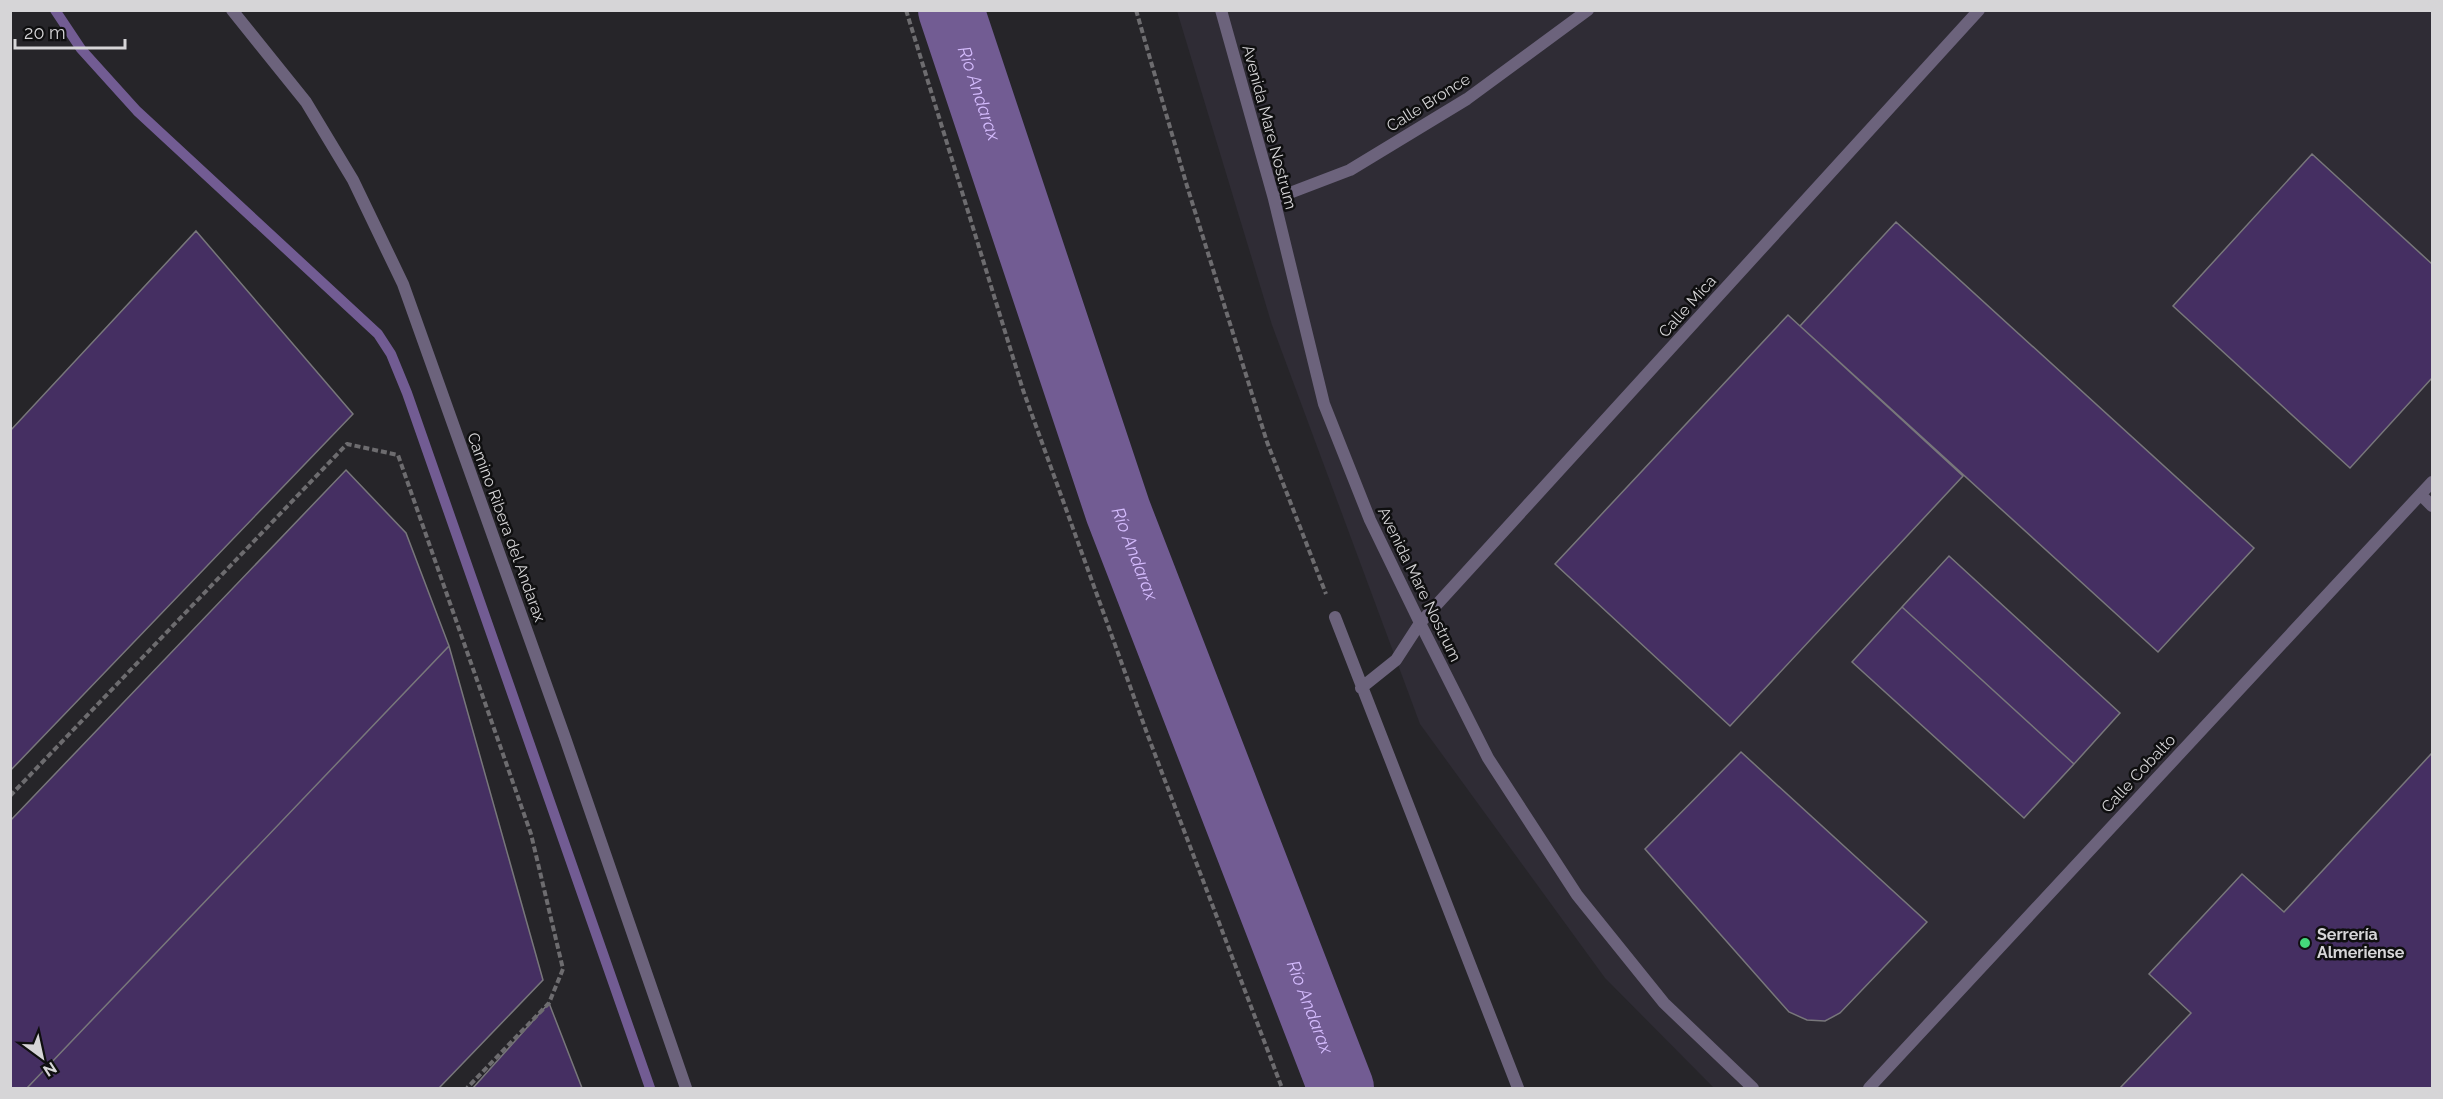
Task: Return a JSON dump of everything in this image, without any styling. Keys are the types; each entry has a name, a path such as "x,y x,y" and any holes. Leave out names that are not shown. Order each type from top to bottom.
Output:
{"street":[{"name":"Camino Ribera del Andarax","path":"232,10 306,102 353,180 403,284 564,735 686,1089"},
{"name":"Avenida Mare Nostrum","path":"1221,10 1274,199 1324,404 1370,520 1420,623 1488,758 1577,895 1664,1003 1753,1089"},
{"name":"Calle Bronce","path":"1274,199 1350,170 1467,99 1588,10"},
{"name":"Calle Mica","path":"1361,688 1396,660 1420,623 1979,10"},
{"name":"Calle Cobalto","path":"1869,1089 2433,482"},
{"path":"2421,495 2433,506"},
{"path":"1335,617 1518,1089"}],"path":[{"path":"906,10 1023,390 1148,736 1282,1089"},
{"path":"1136,10 1187,186 1267,442 1335,617"},
{"path":"10,796 347,444 398,455 531,834 563,969 549,1003 467,1089"}],"shaded area":[{"path":"1177,11 2432,11 2432,1088 1714,1088 1605,978 1420,724 1272,325"}],"building":[{"path":"2312,154 2432,264 2432,378 2350,468 2173,306"},
{"path":"1896,222 2254,548 2158,652 1800,326"},
{"path":"196,231 353,414 10,771 10,431"},
{"path":"1788,315 1963,476 1730,726 1555,564"},
{"path":"346,470 406,533 449,646 27,1088 10,1088 10,821"},
{"path":"1949,556 2120,713 2074,764 1902,607"},
{"path":"1902,607 2074,764 2024,818 1852,662"},
{"path":"449,646 543,980 439,1088 27,1088"},
{"path":"1741,752 1927,922 1840,1013 1825,1021 1807,1020 1789,1012 1645,849"},
{"name":"Serrería Almeriense","path":"2432,753 2432,1088 2120,1088 2191,1013 2149,974 2242,874 2284,912"},
{"path":"549,1003 582,1088 473,1088"}],"waterway":[{"path":"55,10 81,49 137,111 378,334 391,354 407,393 650,1088"},
{"name":"Río Andarax","path":"951,10 1118,511 1341,1088"}],"place":[{"name":"Serrería Almeriense","path":"2305,943"}]}
